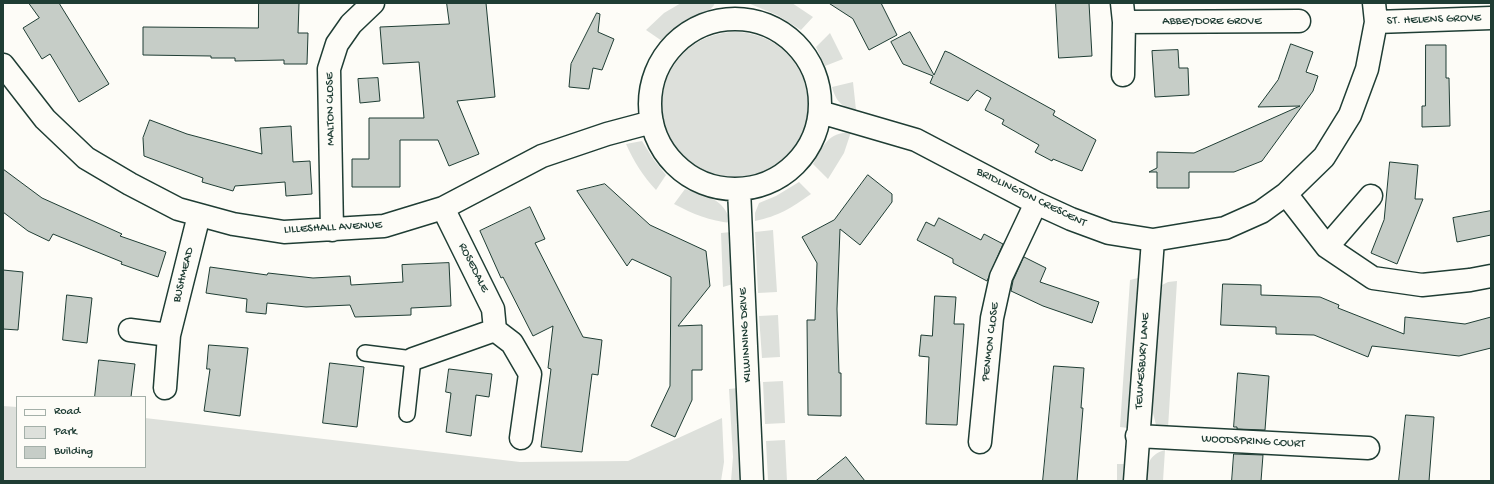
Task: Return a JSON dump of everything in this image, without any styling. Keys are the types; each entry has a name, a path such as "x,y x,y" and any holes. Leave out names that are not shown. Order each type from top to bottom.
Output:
{"street":[{"name":"MALTON CLOSE","path":"332,230 329,69 337,44 351,24 373,3"},
{"path":"730,10 760,21 786,34 806,56 818,82 820,112 814,136 802,157 785,174 763,185 739,189 710,185 683,172 663,150 652,122 651,93 659,64 677,41 730,10"},
{"name":"BRIDLINGTON CRESCENT","path":"820,112 916,140 1036,203 1071,219 1109,233 1153,240 1225,228 1261,212 1286,194 1324,157 1350,114 1367,69 1375,12"},
{"name":"ST. HELENS GROVE","path":"1375,12 1491,18"},
{"name":"ABBEYDORE GROVE","path":"1123,75 1123,13 1299,21"},
{"name":"LILLESHALL AVENUE","path":"3,66 45,120 86,158 178,209 233,224 284,232 384,226 443,208 542,156 607,134 652,122"},
{"name":"KILWINNING DRIVE","path":"739,189 752,481"},
{"path":"1286,194 1327,247 1373,278 1422,285 1470,280 1491,276"},
{"path":"1327,247 1371,196"},
{"name":"PENMON CLOSE","path":"980,442 992,318 1001,277 1036,203"},
{"name":"ROSEDALE","path":"443,208 493,309 495,330"},
{"name":"BUSHMEAD","path":"165,388 169,335 199,215"},
{"name":"TEWKESBURY LANE","path":"1135,481 1137,436 1153,240"},
{"path":"130,330 169,335"},
{"path":"414,359 495,330 512,343 530,374 521,438"},
{"name":"WOODSPRING COURT","path":"1137,436 1368,448"}],"lane":[{"path":"365,353 414,359 407,414"}],"green space":[{"path":"681,3 715,3 708,11 691,17 683,22 662,41 646,30 664,13"},
{"path":"748,3 792,3 813,17 801,30 777,15"},
{"path":"728,32 742,32 770,40 782,48 792,58 803,77 807,91 807,119 800,140 792,152 782,162 763,173 742,178 728,178 700,170 688,162 678,152 667,133 662,112 662,98 670,70 678,58 688,48 707,37"},
{"path":"830,33 843,59 825,66 816,47"},
{"path":"853,82 856,110 846,107 840,103 835,96 832,87"},
{"path":"851,132 844,153 828,179 813,164 827,141 836,135"},
{"path":"642,141 666,175 656,190 639,168 626,144"},
{"path":"799,182 811,194 784,211 771,217 755,221 755,213 759,203 776,196"},
{"path":"685,189 708,197 719,203 728,214 731,223 716,221 688,211 674,204"},
{"path":"773,230 777,292 758,293 755,232"},
{"path":"731,232 733,284 723,287 721,233"},
{"path":"1138,278 1128,428 1120,427 1130,280"},
{"path":"1177,281 1168,428 1157,429 1149,397 1160,286 1168,282"},
{"path":"778,315 780,357 762,358 759,316"},
{"path":"783,381 785,423 765,424 763,382"},
{"path":"738,388 741,474 739,481 731,481 733,457 729,389"},
{"path":"3,406 16,407 16,468 146,468 146,418 520,462 628,461 722,418 724,462 721,481 3,481"},
{"path":"785,440 787,481 768,481 766,441"},
{"path":"1165,450 1163,481 1146,481 1150,461 1159,452"},
{"path":"1117,464 1124,464 1123,481 1117,481"}],"building":[{"path":"29,3 59,3 109,84 79,102 50,54 42,59 23,28 39,18"},
{"path":"259,3 299,3 298,33 308,33 307,64 284,64 284,60 235,61 235,58 211,58 211,56 143,55 143,27 258,28"},
{"path":"447,3 486,3 495,97 457,101 479,154 449,166 438,140 400,140 400,187 352,187 352,159 369,159 369,118 424,118 419,62 383,64 380,27 449,24"},
{"path":"829,3 881,3 897,35 869,50 853,19"},
{"path":"1056,3 1089,3 1092,56 1059,58"},
{"path":"597,13 600,14 598,32 614,39 602,70 593,68 589,89 569,87 571,64"},
{"path":"910,32 934,75 945,51 950,53 1055,111 1053,115 1096,140 1082,171 1053,159 1052,161 1035,152 1039,145 1002,124 1004,120 985,110 991,98 977,90 968,101 930,83 933,76 903,64 891,42"},
{"path":"1291,44 1313,52 1306,72 1318,76 1313,91 1262,161 1234,172 1189,172 1189,188 1157,188 1157,172 1149,172 1157,168 1157,152 1194,153 1300,106 1258,107 1278,80"},
{"path":"1426,45 1446,45 1446,78 1449,78 1450,126 1422,127 1422,106 1425,106"},
{"path":"1178,50 1179,68 1188,68 1189,95 1155,97 1152,51"},
{"path":"378,78 380,101 360,103 358,79"},
{"path":"150,120 187,134 262,154 260,128 291,126 293,162 310,161 312,194 286,196 285,182 235,186 233,191 202,182 203,178 144,156 143,138"},
{"path":"1390,162 1418,165 1415,199 1423,199 1397,264 1371,253 1384,220"},
{"path":"3,169 42,198 122,234 120,236 166,252 158,277 121,264 122,262 53,234 49,241 28,231 3,212"},
{"path":"868,175 892,194 892,202 860,245 840,229 837,309 839,373 841,373 841,416 808,415 807,320 815,320 817,263 802,237 834,220"},
{"path":"605,184 650,225 706,251 710,286 678,326 702,325 702,370 692,370 692,400 675,437 651,426 670,386 671,277 632,259 627,266 577,191"},
{"path":"530,207 545,239 535,243 583,337 602,340 598,375 592,374 582,452 541,447 551,369 548,368 553,326 533,336 503,277 501,278 480,231"},
{"path":"1491,211 1491,235 1457,242 1453,218"},
{"path":"939,218 981,240 984,234 1003,244 987,281 953,263 953,259 917,240 926,222 934,226"},
{"path":"1024,257 1046,268 1040,282 1099,302 1092,323 1043,306 1011,291 1013,281"},
{"path":"449,263 451,306 411,308 411,315 355,317 350,305 306,307 267,303 266,314 246,312 247,299 206,293 210,267 267,275 268,273 313,278 350,276 351,285 403,282 402,265"},
{"path":"3,270 23,272 18,330 3,329"},
{"path":"1223,284 1261,285 1261,295 1320,297 1339,305 1338,308 1404,334 1405,317 1465,324 1491,317 1491,348 1459,356 1372,346 1368,357 1314,335 1276,334 1276,327 1221,325"},
{"path":"67,295 92,298 87,343 63,340"},
{"path":"935,296 956,297 954,324 964,324 957,425 926,424 929,357 919,356 921,335 932,336"},
{"path":"209,345 248,348 240,416 204,411 210,369 207,369"},
{"path":"99,360 135,364 131,396 95,396"},
{"path":"330,363 364,367 357,427 323,423"},
{"path":"1054,366 1084,368 1081,408 1083,408 1077,481 1043,481"},
{"path":"449,369 492,374 489,397 476,395 471,436 446,432 451,393 446,392"},
{"path":"1238,373 1269,376 1265,430 1237,429 1237,427 1234,427"},
{"path":"1406,415 1434,417 1429,481 1399,481"},
{"path":"1234,454 1263,455 1261,481 1232,481"},
{"path":"846,457 865,481 816,481"}]}
